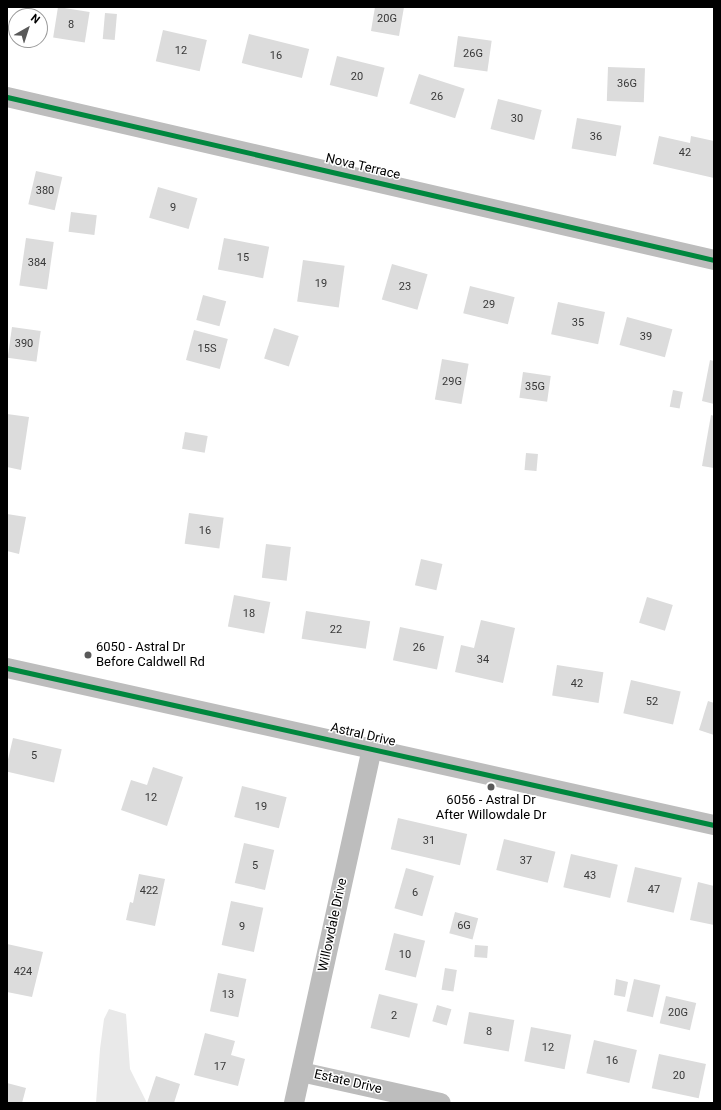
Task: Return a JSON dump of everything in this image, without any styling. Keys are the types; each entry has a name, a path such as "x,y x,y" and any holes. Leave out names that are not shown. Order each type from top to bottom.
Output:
{"street":[{"name":"Nova Terrace","path":"7,97 714,260"},
{"name":"Astral Drive","path":"7,668 714,825"},
{"name":"Willowdale Drive","path":"294,1103 372,748"},
{"name":"Estate Drive","path":"301,1072 441,1103"}],"shaded area":[{"path":"109,1009 126,1014 130,1069 147,1103 96,1103 104,1019"}],"building":[{"path":"58,7 90,12 85,43 53,38"},
{"path":"375,7 404,7 399,36 371,31"},
{"path":"105,13 117,14 115,40 103,39"},
{"path":"163,30 207,40 200,71 156,61"},
{"path":"249,34 309,49 302,78 242,63"},
{"path":"458,36 492,41 487,71 454,67"},
{"path":"337,56 385,68 377,97 330,85"},
{"path":"608,67 645,68 644,102 607,101"},
{"path":"419,74 465,89 455,118 409,103"},
{"path":"498,99 542,110 534,140 491,129"},
{"path":"577,118 621,126 616,156 572,149"},
{"path":"659,136 690,143 691,136 714,141 714,178 653,164"},
{"path":"36,171 62,177 55,210 28,204"},
{"path":"158,187 197,198 189,229 149,218"},
{"path":"71,212 97,215 94,235 69,232"},
{"path":"26,238 54,242 47,289 19,286"},
{"path":"224,238 269,247 263,278 218,269"},
{"path":"303,260 345,266 339,307 297,302"},
{"path":"392,264 428,274 417,310 382,300"},
{"path":"470,286 515,297 508,324 463,313"},
{"path":"203,295 226,301 219,326 196,320"},
{"path":"558,302 605,312 598,344 551,334"},
{"path":"627,317 672,329 665,357 619,345"},
{"path":"12,327 41,331 36,362 8,358"},
{"path":"274,328 299,336 289,366 264,358"},
{"path":"194,330 228,339 220,369 186,360"},
{"path":"442,359 469,364 461,404 435,399"},
{"path":"710,360 714,361 714,404 702,401"},
{"path":"523,372 551,376 547,402 519,398"},
{"path":"673,390 683,392 680,409 670,407"},
{"path":"7,414 29,417 21,470 7,467"},
{"path":"711,415 714,416 714,468 702,466"},
{"path":"185,432 208,436 205,453 182,449"},
{"path":"526,453 538,454 536,471 525,470"},
{"path":"189,513 224,518 219,549 185,544"},
{"path":"7,514 26,517 19,554 7,551"},
{"path":"266,544 291,547 287,581 262,578"},
{"path":"421,559 442,564 436,590 415,585"},
{"path":"234,595 270,602 264,633 228,626"},
{"path":"647,597 673,605 665,631 639,623"},
{"path":"306,611 370,621 366,649 302,639"},
{"path":"481,620 515,628 503,683 455,672 461,645 474,648"},
{"path":"400,627 444,636 437,670 393,660"},
{"path":"557,665 603,672 599,703 552,696"},
{"path":"631,680 681,691 673,725 623,713"},
{"path":"708,701 714,703 714,735 699,730"},
{"path":"13,738 62,749 54,782 7,772 7,764"},
{"path":"153,767 183,777 167,826 121,810 131,780 147,785"},
{"path":"242,786 287,797 279,828 234,817"},
{"path":"398,818 467,834 460,865 391,849"},
{"path":"504,839 555,852 548,883 496,870"},
{"path":"244,843 274,850 265,890 235,883"},
{"path":"571,854 618,865 610,898 563,887"},
{"path":"635,867 682,878 674,913 627,902"},
{"path":"406,868 434,876 422,916 394,908"},
{"path":"139,874 165,879 155,926 126,920 130,902 133,903"},
{"path":"698,882 714,886 714,925 690,920"},
{"path":"231,901 263,908 254,952 222,945"},
{"path":"455,912 478,918 472,939 449,933"},
{"path":"394,933 425,941 416,978 385,970"},
{"path":"7,944 43,952 32,997 7,992"},
{"path":"475,945 488,946 487,958 474,957"},
{"path":"445,968 457,970 453,992 442,990"},
{"path":"218,973 246,979 238,1017 210,1011"},
{"path":"616,979 628,982 625,997 614,995"},
{"path":"634,979 660,985 653,1017 627,1011"},
{"path":"379,994 418,1004 409,1038 371,1028"},
{"path":"666,996 696,1003 690,1030 660,1023"},
{"path":"437,1005 451,1009 447,1025 432,1021"},
{"path":"469,1012 514,1020 509,1052 463,1044"},
{"path":"531,1027 571,1035 565,1069 524,1061"},
{"path":"205,1033 235,1041 231,1055 245,1059 238,1086 194,1075"},
{"path":"594,1040 637,1050 629,1083 586,1073"},
{"path":"659,1054 706,1064 699,1098 652,1088"},
{"path":"156,1076 180,1084 174,1103 147,1103"},
{"path":"7,1083 26,1088 22,1103 7,1103"}],"cycle path":[{"path":"7,97 714,260"},
{"path":"7,668 714,825"}],"place":[{"name":"6050 - Astral Dr Before Caldwell Rd","path":"88,655"},
{"name":"6056 - Astral Dr After Willowdale Dr","path":"491,787"}]}
